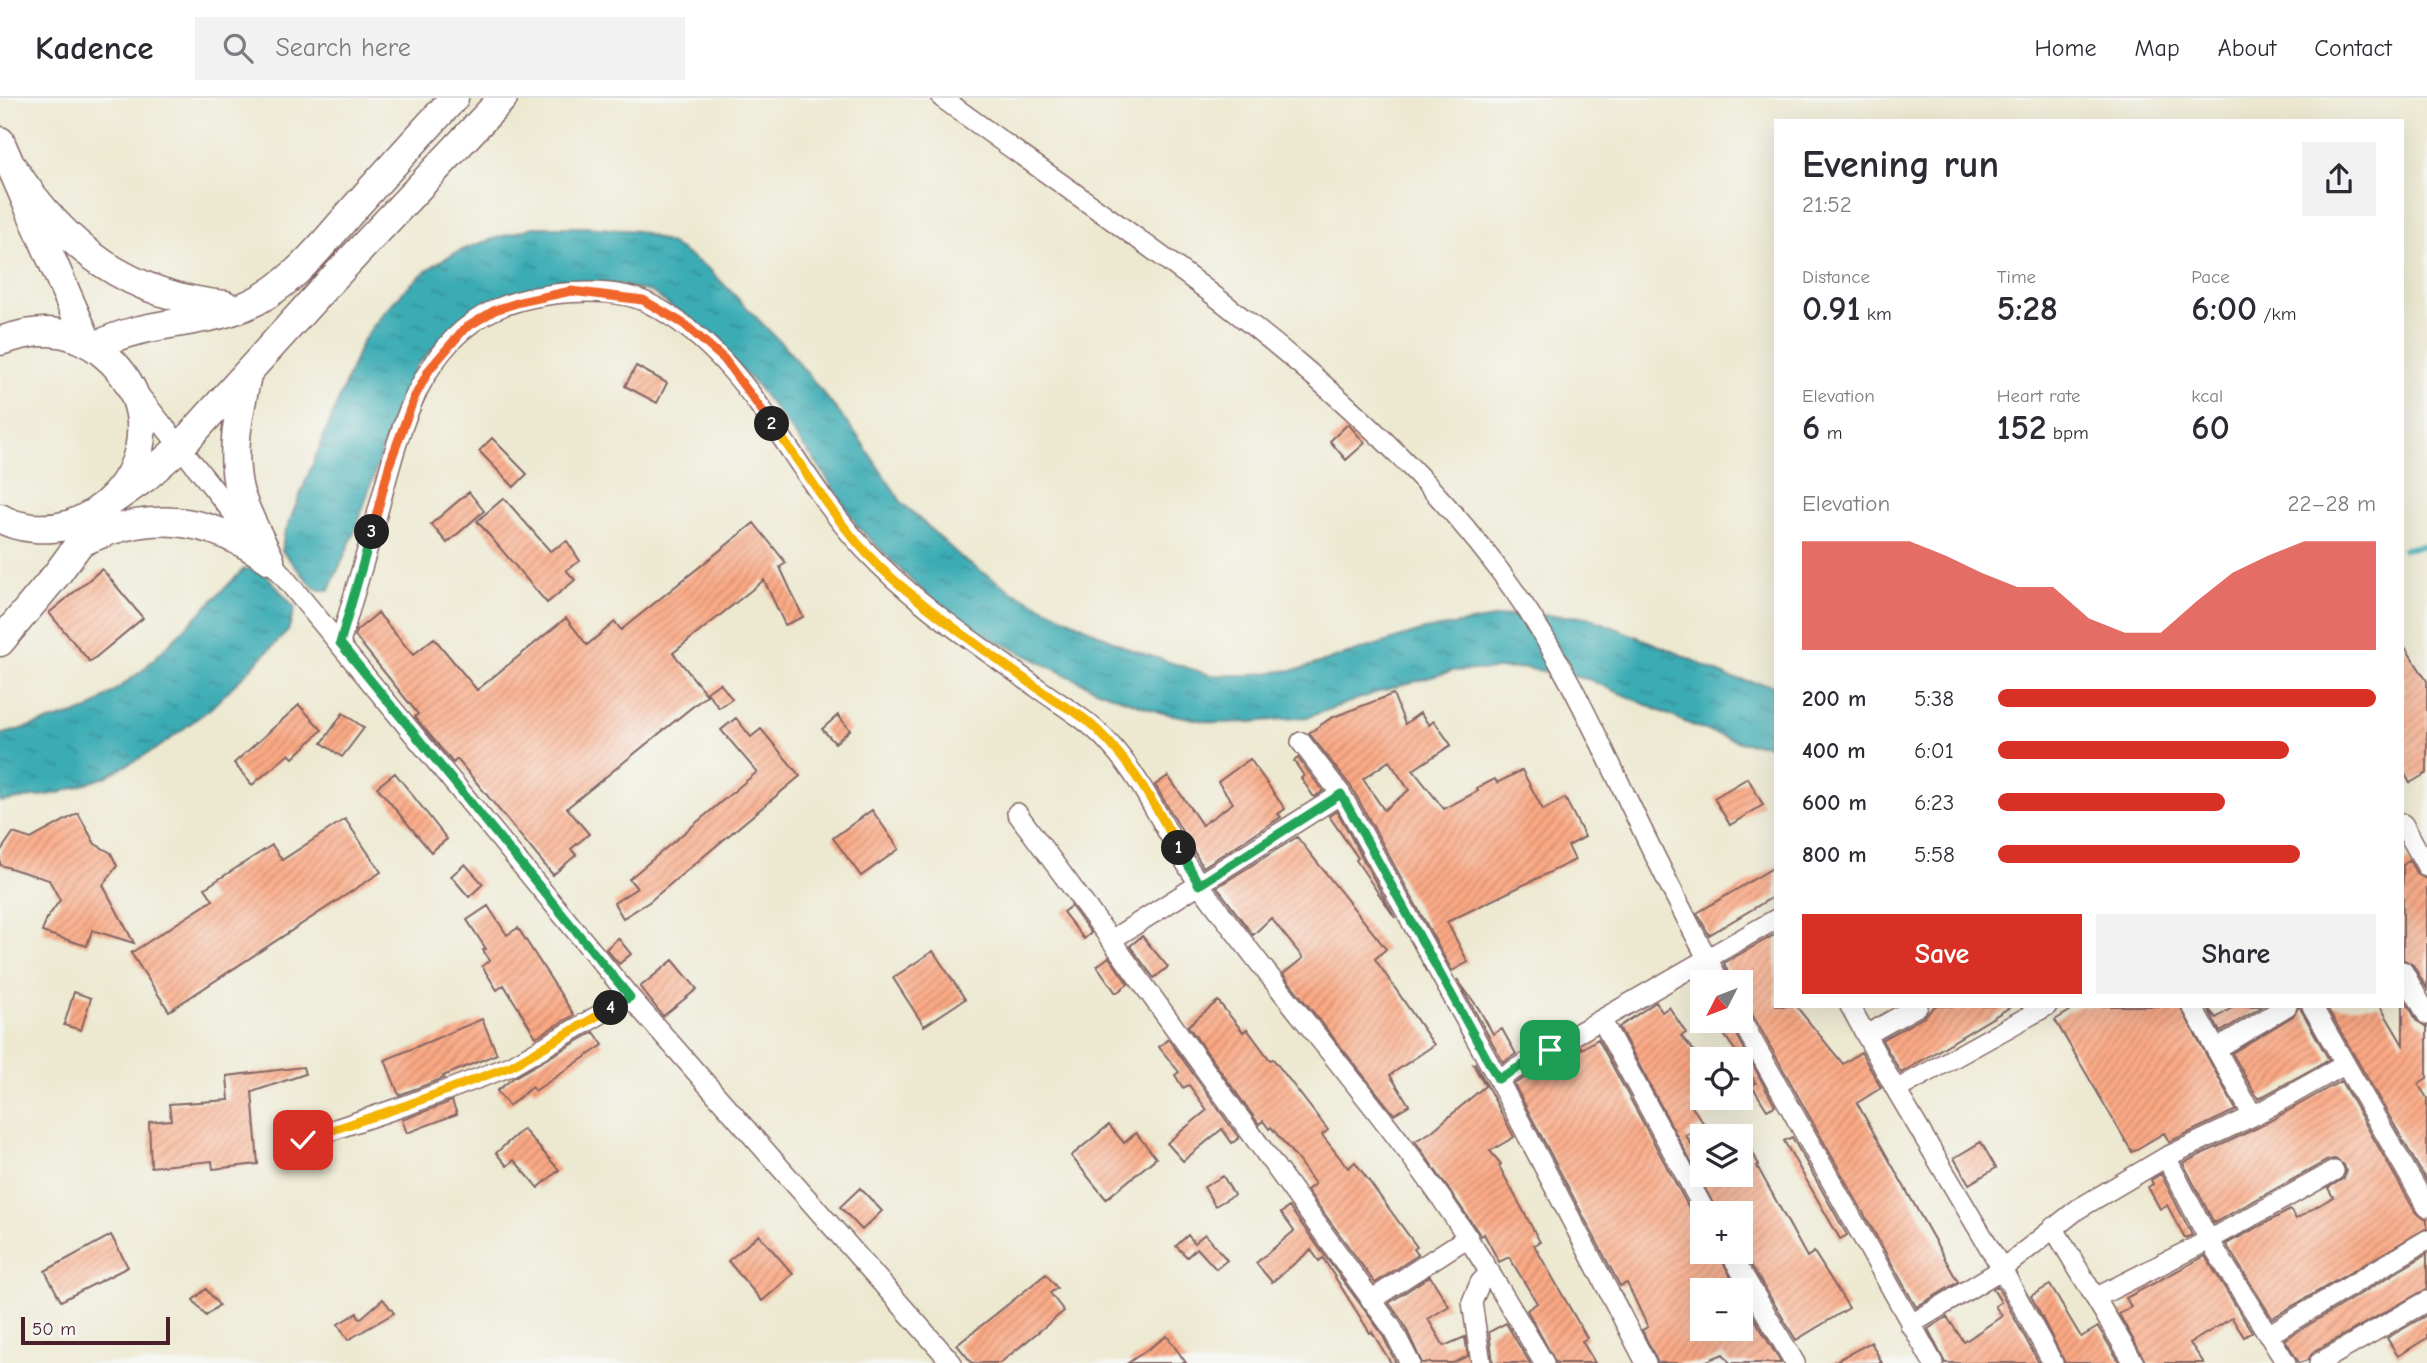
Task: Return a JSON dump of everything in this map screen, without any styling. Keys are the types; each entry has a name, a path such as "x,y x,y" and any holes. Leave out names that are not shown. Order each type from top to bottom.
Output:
{"highway":[{"path":"91,345 127,332 212,316 242,307 277,288 296,272 454,98"},
{"path":"0,518 32,528 60,527 87,519 146,477 181,446 503,98"},
{"path":"0,141 91,345"},
{"path":"13,168 35,202 62,232 93,257 127,278 164,293 202,303 242,307"},
{"path":"0,341 29,332 59,333 91,345 111,360 125,376 135,397 140,419 141,443 135,465 124,485 57,574 0,642"},
{"path":"248,371 237,418 234,454 240,491 271,560"},
{"path":"78,544 125,525 177,522 226,534 271,560"}],"street":[{"path":"942,98 1195,282 1301,366 1417,471 1516,593 1573,685 1648,842 1714,970"},
{"path":"340,643 390,463 414,398 429,370 464,329 495,310 571,291 643,300 684,324 724,359 821,496 892,578 985,650 1085,719 1109,743 1146,791 1199,885 1409,1153 1468,1237 1544,1363"},
{"path":"125,376 313,612 630,997 952,1363"},
{"path":"1301,742 1341,794 1498,1079 1646,1363"},
{"path":"1111,940 1341,794"},
{"path":"1017,813 1392,1328 1410,1363"},
{"path":"2404,826 2427,867"},
{"path":"1498,1079 1774,920"},
{"path":"2404,973 2427,1015"},
{"path":"303,1140 511,1066 630,997"},
{"path":"1851,1008 1896,1090 2002,1269 2053,1363"},
{"path":"1866,1035 1914,1008"},
{"path":"1896,1090 2043,1008"},
{"path":"2193,1008 2253,1116"},
{"path":"2216,1049 2284,1008"},
{"path":"2313,1008 2427,1208"},
{"path":"1601,1021 1699,1201"},
{"path":"1748,1033 1933,1363"},
{"path":"1910,1325 2002,1269 2078,1209 2166,1157 2253,1116 2344,1065"},
{"path":"2166,1157 2209,1240 2286,1363"},
{"path":"2097,1297 2209,1240 2334,1171"},
{"path":"2053,1227 2134,1363"},
{"path":"1371,1300 1468,1237"},
{"path":"2268,1335 2427,1240"},
{"path":"1736,1264 1796,1363"},
{"path":"1481,1363 1472,1302 1480,1283 1490,1272"},
{"path":"2319,1363 2427,1301"}],"water":[{"path":"534,227 638,231 671,244 709,269 788,350 857,435 902,503 964,560 1015,593 1129,649 1210,675 1248,675 1300,669 1424,630 1517,614 1588,617 1675,652 1730,678 1774,686 1774,745 1743,743 1694,726 1588,679 1525,668 1452,671 1375,693 1308,717 1251,722 1215,723 1159,712 1095,689 971,628 919,588 858,527 819,466 757,386 710,337 652,292 613,284 560,285 439,342 416,366 394,414 356,529 329,590 316,590 282,551 284,535 362,342 416,279 443,260 475,245"},
{"path":"260,568 295,608 288,631 211,708 158,748 105,777 59,793 0,802 0,735 88,710 143,670 244,569"}],"building":[{"path":"636,366 667,383 657,403 625,386"},
{"path":"1348,424 1365,443 1346,460 1330,441"},
{"path":"492,438 527,474 514,487 479,451"},
{"path":"469,492 484,511 447,543 431,524"},
{"path":"504,498 550,551 567,541 580,561 566,570 575,580 547,603 477,521"},
{"path":"754,523 786,563 780,567 803,617 785,625 764,580 673,653 707,695 567,808 589,834 571,849 576,855 553,875 457,759 453,763 415,717 418,714 355,636 356,631 378,613 413,655 434,638 477,690 566,618 587,645 615,622 621,630"},
{"path":"102,569 143,618 90,662 49,613"},
{"path":"2404,646 2427,681 2427,773 2410,783 2404,773"},
{"path":"720,683 732,699 719,708 707,692"},
{"path":"1393,694 1405,724 1420,713 1429,725 1434,721 1451,745 1413,770 1444,809 1495,779 1497,783 1522,770 1543,810 1565,798 1585,837 1568,846 1575,860 1447,922 1468,962 1452,971 1352,788 1309,733 1331,718","holes":["1389,761 1409,790 1384,810 1363,779"]},
{"path":"299,705 322,730 293,758 289,754 252,785 234,763"},
{"path":"343,713 364,728 342,757 322,743"},
{"path":"838,715 850,730 835,743 822,729"},
{"path":"736,718 751,737 761,729 800,776 649,902 623,918 614,903 637,888 629,879 757,772 721,730"},
{"path":"1298,758 1323,791 1314,797 1301,778 1304,776 1294,761"},
{"path":"1250,759 1285,809 1278,814 1281,817 1203,867 1155,785 1168,776 1202,825 1233,803 1218,782"},
{"path":"395,773 447,839 431,852 377,787"},
{"path":"1748,778 1763,805 1730,825 1714,798"},
{"path":"872,810 899,849 861,876 833,838"},
{"path":"1337,811 1395,918 1329,816"},
{"path":"78,813 95,844 111,853 117,866 103,885 134,943 92,930 87,946 42,932 46,920 60,900 49,880 0,865 0,852 13,833 31,839"},
{"path":"345,819 381,872 169,1011 131,953 213,900 205,888 272,845 282,860"},
{"path":"1297,837 1386,949 1375,959 1434,1045 1390,1075 1409,1105 1394,1114 1283,974 1303,958 1271,918 1253,935 1217,887"},
{"path":"2409,860 2417,874 2427,879 2427,989 2413,965 2404,960 2404,864"},
{"path":"465,864 483,884 469,897 451,876"},
{"path":"1774,867 1774,896 1709,935 1697,913"},
{"path":"488,906 507,935 518,928 574,1015 536,1037 504,985 497,990 482,966 490,961 483,950 486,949 467,920"},
{"path":"1071,906 1091,933 1084,939 1063,912"},
{"path":"1774,935 1774,1008 1798,1008 1843,1064 1861,1052 1881,1088 1857,1103 1958,1282 1916,1307 1754,1018 1754,970 1727,970 1724,963"},
{"path":"1142,936 1168,967 1154,978 1130,946"},
{"path":"618,938 631,954 619,964 606,949"},
{"path":"933,951 965,999 924,1026 893,978"},
{"path":"1109,957 1128,984 1116,993 1097,966"},
{"path":"673,960 697,989 663,1016 640,987"},
{"path":"1457,979 1493,1034 1502,1029 1516,1054 1503,1062"},
{"path":"74,992 91,998 81,1030 64,1025"},
{"path":"2404,998 2417,1021 2427,1027 2427,1078 2418,1084 2427,1098 2427,1182 2327,1008 2381,1008 2403,1045"},
{"path":"1218,1001 1243,1032 1247,1029 1270,1060 1273,1059 1328,1130 1322,1135 1348,1168 1355,1162 1417,1247 1414,1249 1418,1255 1375,1283 1307,1190 1315,1184 1298,1160 1271,1127 1269,1129 1263,1121 1259,1124 1188,1026"},
{"path":"1656,1002 1662,1012 1669,1007 1686,1033 1681,1036 1691,1047 1690,1110 1694,1110 1704,1124 1690,1124 1690,1133 1686,1136 1690,1142 1690,1160 1619,1027"},
{"path":"1933,1008 2009,1008 1901,1073 1882,1040 1924,1017"},
{"path":"2075,1008 2181,1008 2236,1110 2169,1142 2164,1133 2132,1152 2055,1020"},
{"path":"2208,1008 2216,1018 2232,1008 2260,1008 2220,1032"},
{"path":"2300,1008 2329,1060 2258,1099 2232,1053 2293,1016"},
{"path":"482,1019 497,1054 399,1095 385,1060"},
{"path":"594,1032 603,1045 535,1091 532,1087 509,1106 497,1091 513,1078"},
{"path":"1723,1033 1736,1033 1743,1047 1733,1047"},
{"path":"1168,1039 1239,1138 1232,1143 1222,1129 1183,1161 1167,1143 1207,1110 1189,1085 1183,1088 1175,1075 1179,1072 1159,1047"},
{"path":"1598,1039 1690,1210 1690,1264 1724,1264 1732,1278 1690,1278 1690,1341 1753,1341 1753,1316 1781,1363 1730,1363 1723,1354 1702,1363 1658,1363 1642,1330 1648,1327 1627,1283 1620,1286 1514,1084 1580,1046 1582,1049"},
{"path":"1475,1063 1514,1137 1490,1151 1501,1164 1499,1166 1540,1242 1534,1245 1587,1338 1582,1341 1595,1363 1556,1363 1527,1310 1537,1303 1509,1257 1499,1262 1484,1234 1481,1236 1415,1141 1431,1132 1485,1086 1473,1064"},
{"path":"1753,1065 1775,1106 1767,1110 1753,1088 1756,1083 1753,1078"},
{"path":"303,1067 305,1074 252,1092 258,1164 213,1169 212,1161 151,1167 149,1122 171,1120 169,1104 229,1100 227,1076"},
{"path":"2341,1081 2416,1213 2427,1219 2427,1228 2272,1318 2226,1244 2290,1210 2296,1219 2333,1197 2328,1188 2344,1178 2344,1165 2335,1159 2328,1160 2214,1223 2183,1163 2259,1127"},
{"path":"452,1101 457,1114 407,1133 402,1120"},
{"path":"1109,1125 1124,1143 1136,1133 1156,1158 1106,1199 1071,1156"},
{"path":"523,1129 559,1170 538,1188 514,1160 507,1166 496,1153"},
{"path":"1792,1137 1847,1235 1840,1239 1784,1141"},
{"path":"1981,1142 1996,1168 1969,1184 1954,1158"},
{"path":"1753,1153 1759,1165 1757,1166 1807,1257 1814,1252 1849,1308 1796,1340 1751,1264 1753,1264 1753,1201 1712,1201 1704,1187 1753,1187"},
{"path":"2161,1174 2192,1235 2185,1238 2167,1205 2160,1209 2148,1187 2153,1184 2151,1180"},
{"path":"1223,1176 1234,1195 1215,1206 1204,1187"},
{"path":"860,1188 882,1211 862,1230 840,1207"},
{"path":"1289,1207 1382,1334 1396,1363 1391,1363 1372,1332 1370,1333 1323,1258 1319,1261 1311,1250 1272,1282 1256,1263 1294,1231 1281,1213"},
{"path":"1205,1234 1227,1260 1216,1269 1197,1248 1187,1257 1176,1246 1188,1235 1194,1243"},
{"path":"111,1235 128,1267 61,1301 45,1271"},
{"path":"759,1235 793,1274 762,1301 728,1261"},
{"path":"2427,1254 2427,1289 2313,1352 2308,1360 2299,1363 2285,1339"},
{"path":"2205,1256 2252,1332 2244,1337 2232,1318 2190,1343 2204,1363 2146,1363 2119,1314 2131,1307 2126,1298"},
{"path":"1046,1274 1057,1288 1050,1293 1064,1311 1000,1363 972,1363 957,1345"},
{"path":"1430,1276 1449,1306 1428,1319 1444,1346 1465,1337 1468,1356 1453,1363 1422,1363 1403,1322 1389,1303"},
{"path":"2050,1285 2081,1337 2098,1327 2120,1363 2065,1363 2031,1296"},
{"path":"1997,1286 2039,1363 1945,1363 1928,1329 1947,1317 1964,1342 2002,1316 1995,1306 2001,1302 1993,1289"},
{"path":"206,1289 219,1305 206,1316 193,1300"},
{"path":"383,1299 394,1313 348,1340 338,1324 357,1313 360,1319"},
{"path":"2427,1315 2427,1338 2398,1356 2387,1338"},
{"path":"1506,1323 1530,1363 1493,1363 1489,1332"},
{"path":"1167,1336 1186,1363 1128,1363"},
{"path":"1871,1342 1882,1363 1832,1363"}],"waterway":[{"path":"2404,549 2427,545"}],"route":[{"path":"303,1140 511,1066 630,997 340,643 390,463 414,398 429,370 464,329 495,310 571,291 643,300 684,324 724,359 821,496 892,578 985,650 1085,719 1109,743 1146,791 1199,885 1341,794 1498,1079 1550,1050"}]}
